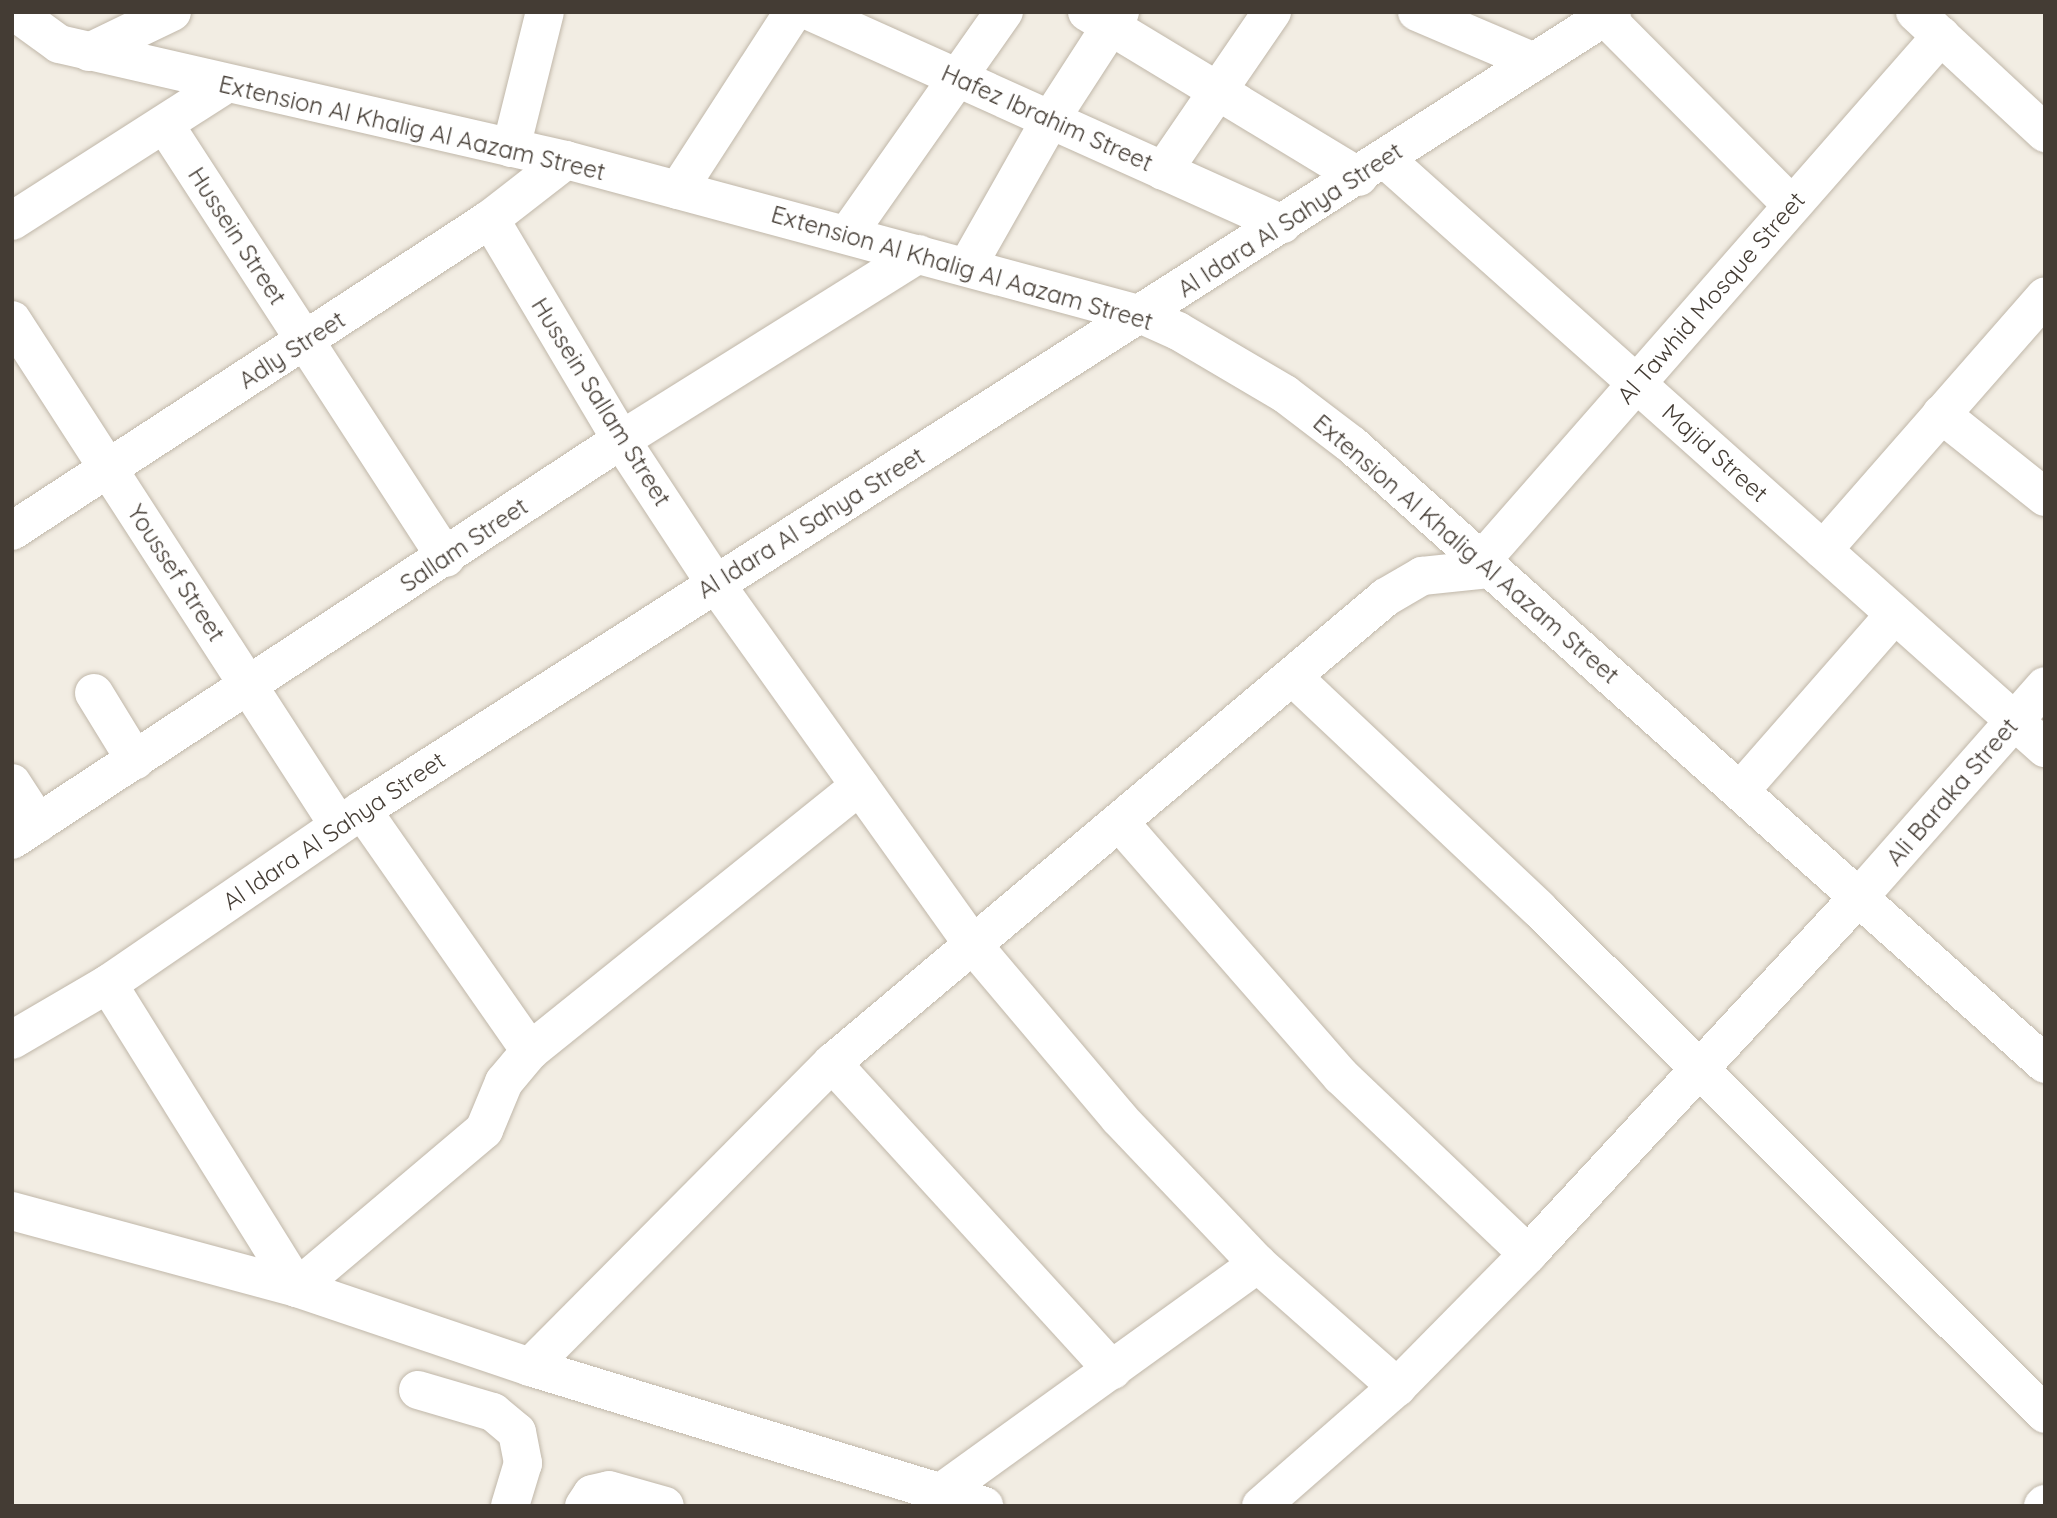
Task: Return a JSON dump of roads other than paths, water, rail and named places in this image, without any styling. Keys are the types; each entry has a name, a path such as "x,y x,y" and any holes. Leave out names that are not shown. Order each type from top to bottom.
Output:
{"street":[{"name":"Extension Al Khalig Al Aazam Street","path":"15,12 41,36 89,52 223,86 566,160 847,234 1142,316 1213,350 1320,418 2045,1064"},
{"path":"678,190 793,12"},
{"name":"Hafez Ibrahim Street","path":"811,12 1282,224"},
{"path":"847,234 1004,12"},
{"path":"1163,171 1272,12"},
{"path":"1417,12 1534,62"},
{"path":"89,52 163,14"},
{"path":"511,148 538,14"},
{"path":"1609,15 1793,205"},
{"name":"Al Idara Al Sahya Street","path":"12,1040 108,984 351,818 715,583 1142,316 1609,15"},
{"path":"967,267 1105,17"},
{"name":"Majid Street","path":"1105,17 1217,92 1372,168 1636,383 2045,748"},
{"path":"1928,24 2045,133"},
{"name":"Al Tawhid Mosque Street","path":"1485,565 1636,383 1793,205 1928,24"},
{"path":"12,221 223,86"},
{"name":"Hussein Street","path":"165,125 446,558"},
{"name":"Adly Street","path":"12,531 490,219 566,160"},
{"name":"Hussein Sallam Street","path":"490,219 621,440 715,583 973,945 1119,1118 1258,1264 1397,1387"},
{"name":"Sallam Street","path":"25,831 446,558 621,440 919,254"},
{"path":"1823,550 2045,296"},
{"name":"Youssef Street","path":"12,320 249,686 530,1051"},
{"path":"1941,414 2045,497"},
{"path":"530,1367 832,1063 1294,679 1386,597 1422,576 1485,565"},
{"path":"1740,791 1895,614"},
{"path":"1294,679 1700,1070 2045,1414"},
{"name":"Ali Baraka Street","path":"1261,1506 1397,1387 1528,1254 1859,897 2045,686"},
{"path":"94,693 135,760"},
{"path":"12,783 25,831"},
{"path":"296,1288 484,1130 504,1082 530,1051 860,786"},
{"path":"1121,824 1341,1076 1528,1254"},
{"path":"108,984 296,1288"},
{"path":"832,1063 1112,1370"},
{"path":"12,1211 296,1288 530,1367 984,1506"},
{"path":"940,1493 1258,1264"},
{"path":"418,1390 493,1412 517,1432 523,1463 510,1506"},
{"path":"584,1506 592,1494 610,1490 665,1506"}]}
